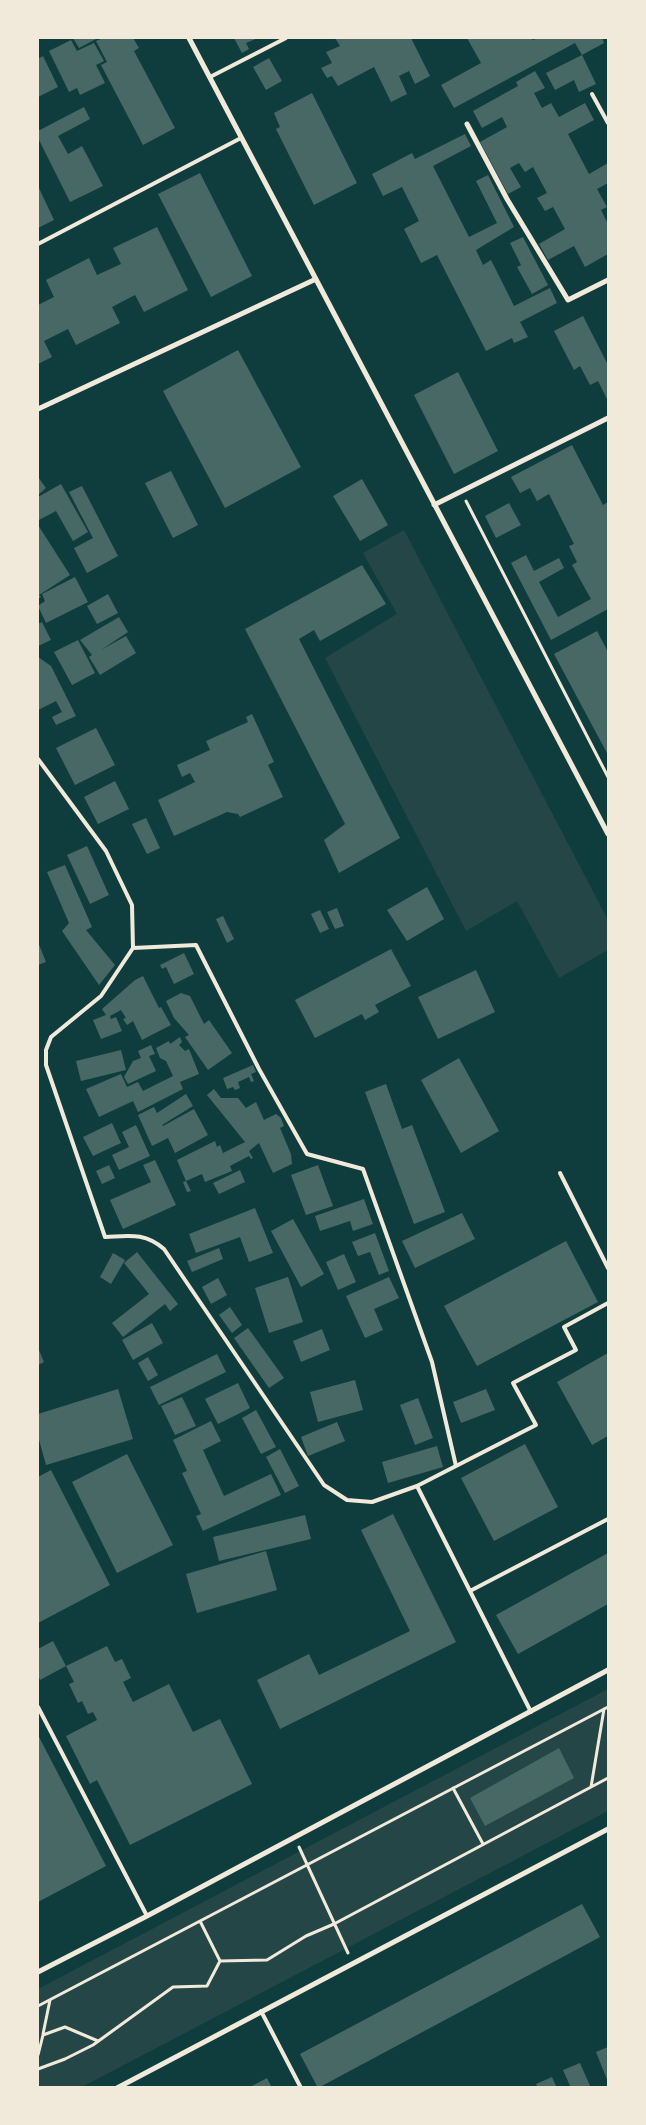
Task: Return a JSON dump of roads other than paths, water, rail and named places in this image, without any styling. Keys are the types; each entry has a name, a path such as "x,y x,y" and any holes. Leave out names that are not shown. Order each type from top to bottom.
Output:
{"street":[{"path":"189,38 608,834"},
{"path":"467,124 507,200 568,300 608,280"},
{"path":"38,409 316,279"},
{"path":"434,505 608,418"},
{"path":"38,1972 147,1916 608,1670"},
{"path":"117,2088 608,1828"}],"lane":[{"path":"210,77 286,38"},
{"path":"592,94 608,124"},
{"path":"38,244 241,138"},
{"path":"38,759 106,851 132,906 133,948 101,996 52,1038 46,1050 46,1065 105,1237 138,1236 152,1239 164,1249 324,1485 347,1500 372,1502 417,1486 536,1425 513,1383 576,1350 564,1327 608,1303"},
{"path":"133,948 196,945 259,1069 307,1154 363,1169 432,1362 456,1466"},
{"path":"560,1172 608,1268"},
{"path":"417,1486 531,1712"},
{"path":"470,1591 608,1519"},
{"path":"38,1707 147,1916"},
{"path":"261,2011 301,2088"}]}
